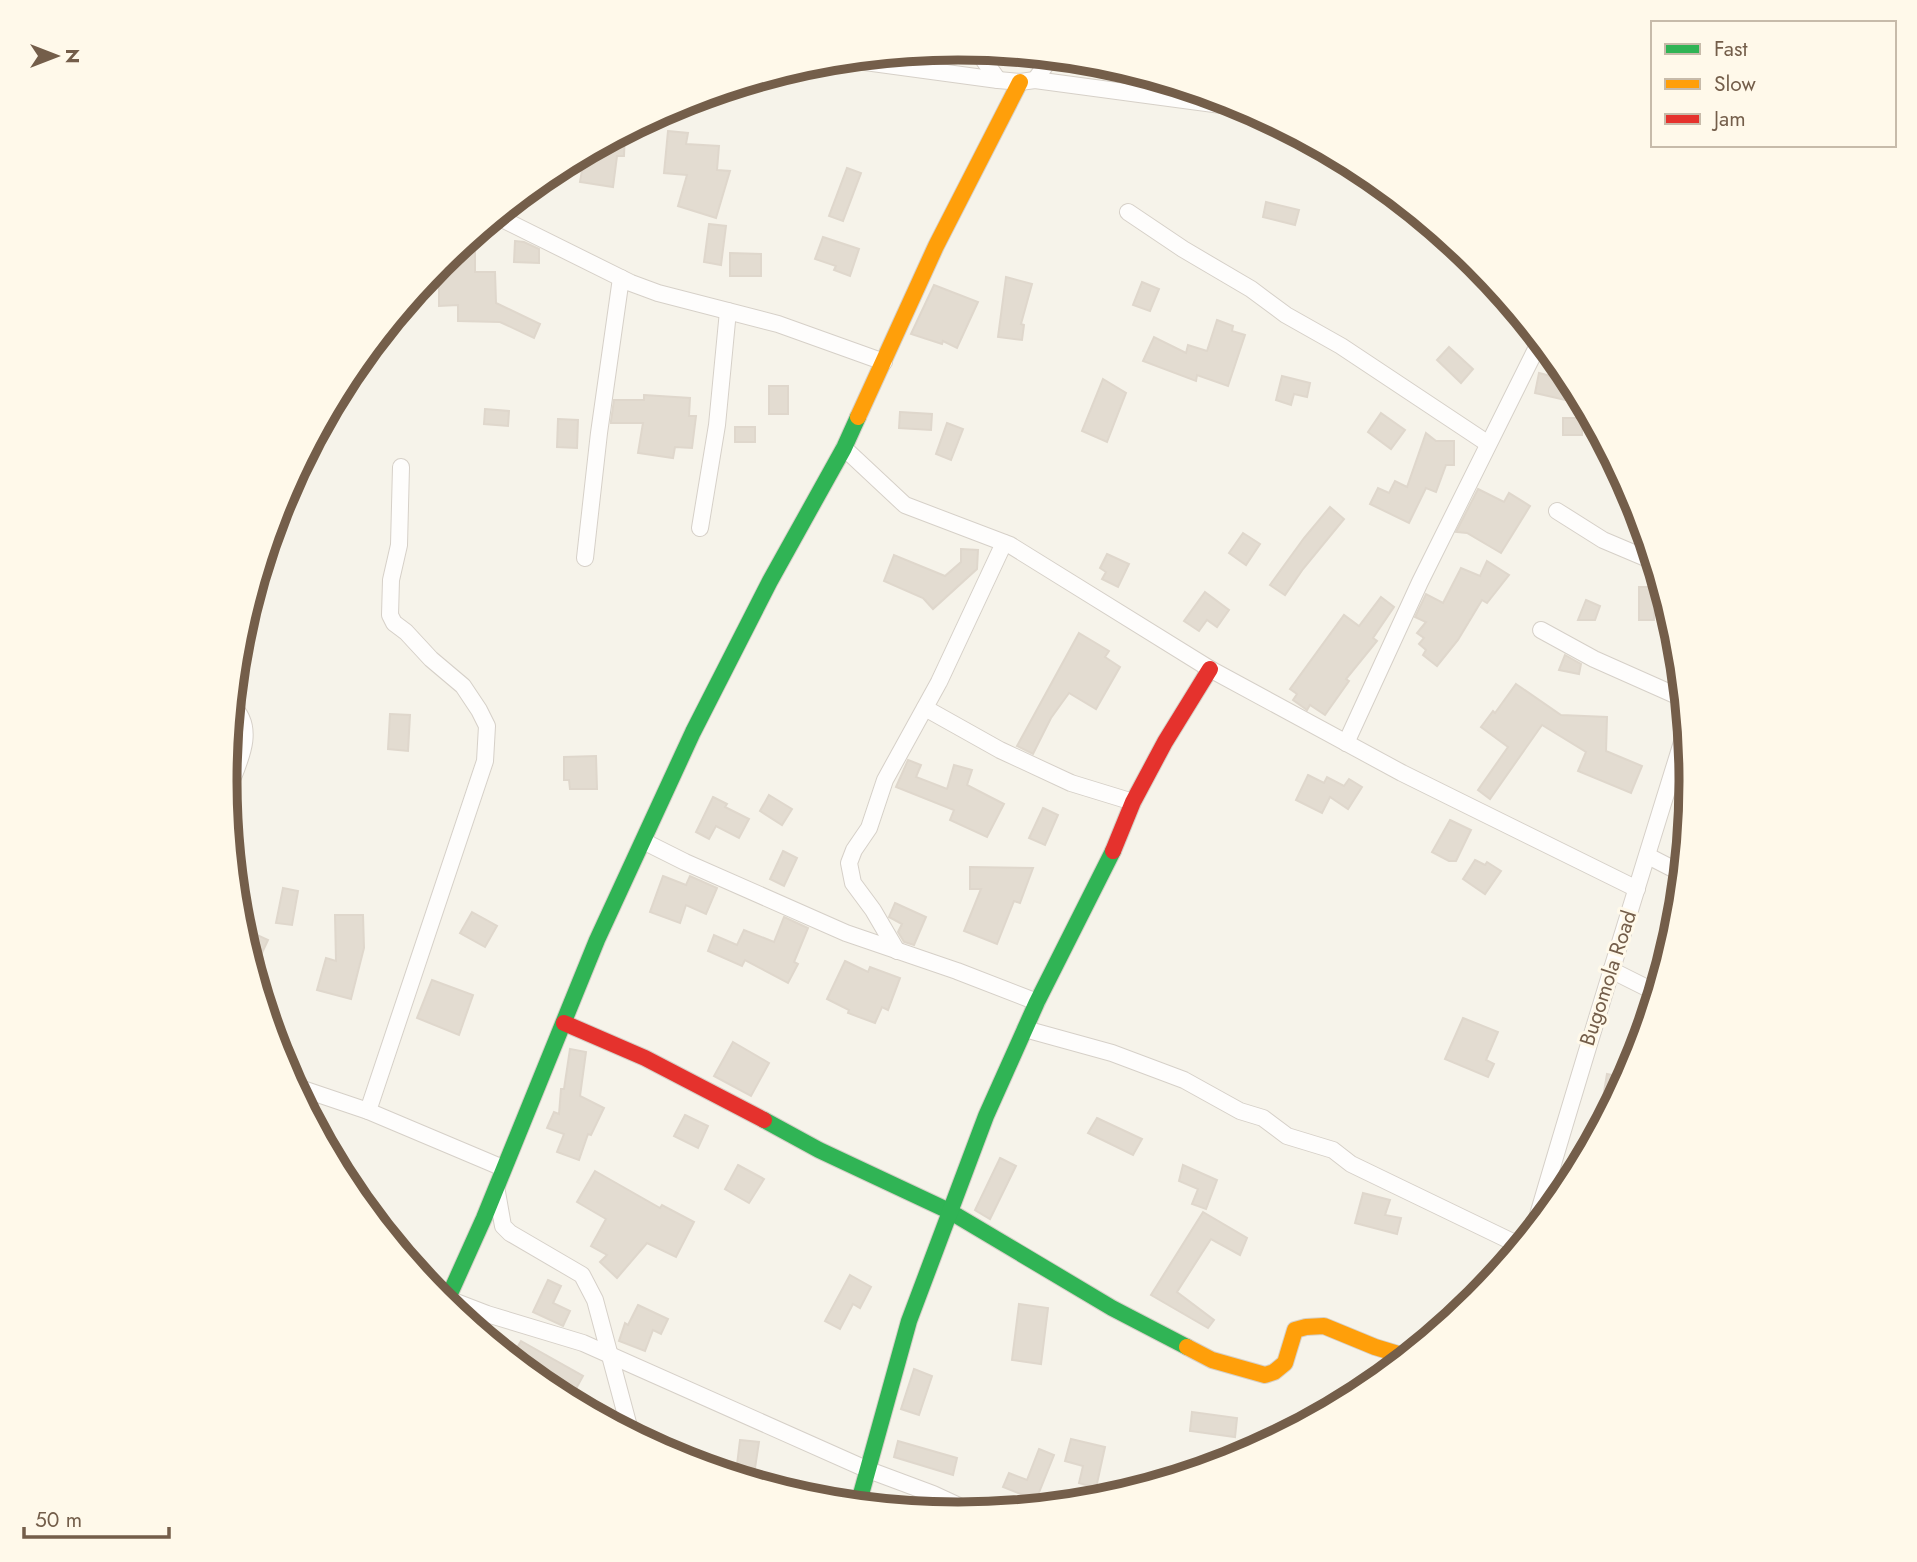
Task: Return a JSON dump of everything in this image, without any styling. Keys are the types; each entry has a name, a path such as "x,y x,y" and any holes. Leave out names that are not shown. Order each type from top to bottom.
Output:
{"street":[{"path":"984,61 998,80"},
{"path":"881,64 1205,103"},
{"path":"446,1289 496,1185 597,940 693,732 764,593 844,448 936,246 1004,117 1027,81 1044,65"},
{"path":"1128,212 1183,249 1251,289 1286,315 1341,346 1487,443"},
{"path":"505,221 621,278 659,293 778,324 884,362"},
{"path":"586,558 599,433 621,278"},
{"path":"700,528 717,425 728,311"},
{"path":"1346,743 1487,443 1536,349"},
{"path":"844,448 905,505 1004,542 1210,669 1346,743 1637,889"},
{"path":"368,1111 485,761 487,746 485,721 463,686 431,659 394,623 390,615 391,580 399,545 401,467"},
{"path":"1557,511 1603,540 1644,558"},
{"path":"897,951 873,910 853,883 849,863 853,850 869,828 886,780 925,708 1004,542"},
{"path":"1541,631 1594,659 1675,695"},
{"path":"860,1495 909,1321 986,1116 1037,1002 1116,845 1132,802 1210,669"},
{"path":"925,708 1000,750 1071,783 1132,802"},
{"path":"238,765 245,746 244,725 241,716"},
{"name":"Bugomola Road","path":"1540,1207 1578,1073 1679,753"},
{"path":"643,841 846,933 1037,1002"},
{"path":"1648,856 1674,870"},
{"path":"1611,970 1649,989"},
{"path":"564,1023 645,1058 716,1093 819,1150 949,1211 1112,1308 1212,1360 1265,1375 1271,1373 1284,1365 1292,1348 1295,1330 1316,1324 1328,1325 1363,1343 1397,1354"},
{"path":"1025,1028 1112,1053 1184,1080 1240,1111 1263,1118 1287,1136 1333,1150 1351,1164 1513,1242"},
{"path":"307,1090 368,1111 503,1167"},
{"path":"496,1185 500,1221 510,1233 582,1275 594,1300 610,1356 620,1418"},
{"path":"464,1306 583,1343 866,1469 946,1502"}],"building":[{"path":"668,131 688,133 686,144 719,146 717,170 730,171 716,218 678,206 687,175 664,173"},
{"path":"625,142 624,156 617,156 613,187 580,182 583,165"},
{"path":"847,168 861,173 843,221 829,216"},
{"path":"1266,202 1299,210 1295,225 1263,217"},
{"path":"709,224 726,226 721,265 704,262"},
{"path":"823,237 859,249 850,276 834,270 836,266 815,259"},
{"path":"515,241 539,249 539,263 514,262"},
{"path":"475,247 475,272 495,272 496,303 540,324 534,338 500,322 458,321 458,305 439,306 439,281"},
{"path":"730,253 761,254 761,276 730,276"},
{"path":"1006,277 1032,284 1021,324 1024,325 1022,340 998,337"},
{"path":"1142,282 1159,289 1150,311 1133,305"},
{"path":"934,285 978,302 957,348 943,341 942,344 911,334"},
{"path":"1217,320 1233,326 1232,331 1245,335 1228,386 1197,375 1196,381 1143,361 1154,337 1186,353 1188,345 1207,351"},
{"path":"1449,347 1473,369 1461,383 1437,360"},
{"path":"1539,373 1556,377 1570,401 1535,393"},
{"path":"1282,376 1310,383 1307,397 1294,394 1291,405 1276,400"},
{"path":"1103,379 1126,393 1107,442 1082,431"},
{"path":"769,386 788,386 788,414 769,414"},
{"path":"644,395 690,398 689,416 696,416 692,448 675,447 673,458 638,453 643,423 611,421 614,400 644,400"},
{"path":"485,409 509,411 508,426 484,424"},
{"path":"900,412 932,414 931,430 899,428"},
{"path":"1381,413 1405,430 1391,449 1368,432"},
{"path":"1563,418 1582,418 1582,435 1563,435"},
{"path":"558,419 578,420 577,448 557,447"},
{"path":"947,423 963,429 951,460 936,454"},
{"path":"735,427 755,427 755,442 735,442"},
{"path":"1426,433 1436,441 1454,441 1454,465 1446,465 1436,492 1426,488 1409,523 1370,504 1378,488 1389,493 1395,481 1407,487"},
{"path":"1478,489 1504,502 1509,493 1530,506 1501,553 1467,533 1456,532"},
{"path":"1330,507 1344,519 1285,595 1270,585"},
{"path":"1243,533 1260,544 1246,565 1229,553"},
{"path":"961,549 978,550 977,569 933,609 923,598 884,581 894,555 945,576 961,562"},
{"path":"1107,554 1129,564 1118,587 1102,579 1106,572 1100,568"},
{"path":"1487,561 1509,575 1487,603 1482,600 1458,640 1437,666 1423,655 1426,650 1419,644 1424,638 1417,633 1426,622 1415,617 1426,594 1443,603 1461,568 1480,576"},
{"path":"1639,587 1653,587 1654,620 1639,620"},
{"path":"1205,592 1229,610 1217,627 1207,620 1199,631 1184,621"},
{"path":"1381,597 1394,607 1373,638 1377,641 1346,679 1349,681 1325,715 1310,705 1307,710 1293,700 1297,694 1290,689 1344,615 1359,626"},
{"path":"1586,600 1600,606 1595,620 1578,620"},
{"path":"1079,633 1109,651 1105,657 1120,667 1096,709 1069,693 1051,718 1033,754 1017,746"},
{"path":"1565,655 1581,664 1579,674 1559,670"},
{"path":"1516,684 1561,715 1607,717 1606,751 1642,766 1631,793 1578,771 1586,752 1542,725 1490,799 1478,790 1508,747 1481,727"},
{"path":"390,714 410,715 408,751 388,749"},
{"path":"596,756 597,789 570,789 569,780 564,780 564,757"},
{"path":"908,760 921,765 916,777 947,789 954,765 972,770 967,785 1004,804 987,837 950,820 954,810 896,787"},
{"path":"1308,775 1324,783 1327,777 1344,786 1349,779 1362,787 1348,809 1330,797 1322,813 1296,800"},
{"path":"769,795 792,809 782,825 760,811"},
{"path":"713,797 727,804 725,807 749,819 739,838 716,826 709,839 696,832"},
{"path":"1043,808 1058,815 1045,845 1029,838"},
{"path":"1450,820 1471,830 1456,861 1449,861 1432,852"},
{"path":"783,851 797,858 784,886 770,879"},
{"path":"1475,860 1485,865 1487,862 1501,871 1485,894 1463,879"},
{"path":"970,867 1033,868 1020,903 1014,901 997,944 964,931 981,889 970,889"},
{"path":"663,876 686,885 690,876 717,888 706,914 686,905 680,923 650,912"},
{"path":"283,888 298,891 292,925 276,923"},
{"path":"895,903 926,917 914,945 904,942 898,932 902,924 889,917"},
{"path":"472,912 497,926 485,947 460,933"},
{"path":"335,915 363,915 364,948 351,999 317,990 326,958 336,961"},
{"path":"784,917 808,928 794,962 798,964 788,983 745,960 742,966 708,951 714,935 737,945 744,930 774,942"},
{"path":"254,933 268,940 260,958"},
{"path":"845,961 868,972 870,967 900,978 888,1010 882,1007 875,1023 848,1013 849,1010 827,999"},
{"path":"432,980 473,995 459,1035 417,1018"},
{"path":"1463,1018 1498,1032 1486,1060 1494,1064 1488,1077 1445,1059"},
{"path":"733,1042 769,1063 751,1096 714,1076"},
{"path":"570,1049 586,1052 580,1096 604,1108 591,1135 588,1134 579,1160 557,1152 564,1134 547,1128 554,1112 559,1114 561,1089 564,1089"},
{"path":"1607,1074 1617,1076 1606,1100 1601,1109"},
{"path":"685,1115 708,1126 698,1148 674,1136"},
{"path":"1097,1118 1142,1139 1133,1155 1088,1133"},
{"path":"1000,1158 1016,1166 990,1219 975,1210"},
{"path":"738,1165 764,1179 749,1203 725,1189"},
{"path":"1183,1165 1217,1180 1206,1209 1192,1204 1198,1189 1179,1181"},
{"path":"595,1171 660,1208 662,1205 694,1222 676,1257 647,1243 617,1278 600,1262 607,1255 591,1246 606,1219 577,1202"},
{"path":"1363,1193 1390,1200 1385,1215 1401,1218 1397,1234 1355,1223"},
{"path":"1203,1212 1247,1238 1240,1255 1211,1239 1177,1292 1214,1320 1208,1328 1151,1295"},
{"path":"850,1275 871,1287 860,1308 853,1304 840,1329 825,1321"},
{"path":"548,1280 561,1286 553,1303 570,1311 563,1326 533,1312"},
{"path":"1019,1304 1048,1308 1041,1364 1012,1360"},
{"path":"638,1305 668,1319 661,1334 653,1330 645,1351 619,1341 625,1323 628,1325"},
{"path":"521,1341 583,1376 574,1391 516,1350"},
{"path":"914,1369 932,1376 919,1415 901,1409"},
{"path":"1192,1412 1237,1418 1235,1437 1190,1431"},
{"path":"1071,1439 1105,1447 1096,1488 1079,1483 1083,1466 1065,1461"},
{"path":"740,1440 759,1442 755,1468 737,1465"},
{"path":"898,1441 957,1458 953,1475 894,1457"},
{"path":"1039,1449 1054,1455 1037,1498 1032,1498 1003,1487 1009,1473 1027,1480"}],"traffic: fast":[{"path":"450,1293 484,1218 597,940 693,732 858,417"},
{"path":"861,1495 909,1321 986,1116 1037,1002 1113,851"},
{"path":"764,1120 819,1150 949,1211 1112,1308 1187,1347"}],"traffic: slow":[{"path":"858,417 936,246 1020,82"},
{"path":"1187,1347 1212,1360 1265,1375 1285,1363 1295,1330 1306,1327 1324,1326 1397,1354"}],"traffic: jam":[{"path":"1113,851 1133,802 1165,742 1210,669"},
{"path":"564,1023 645,1058 764,1120"}]}
